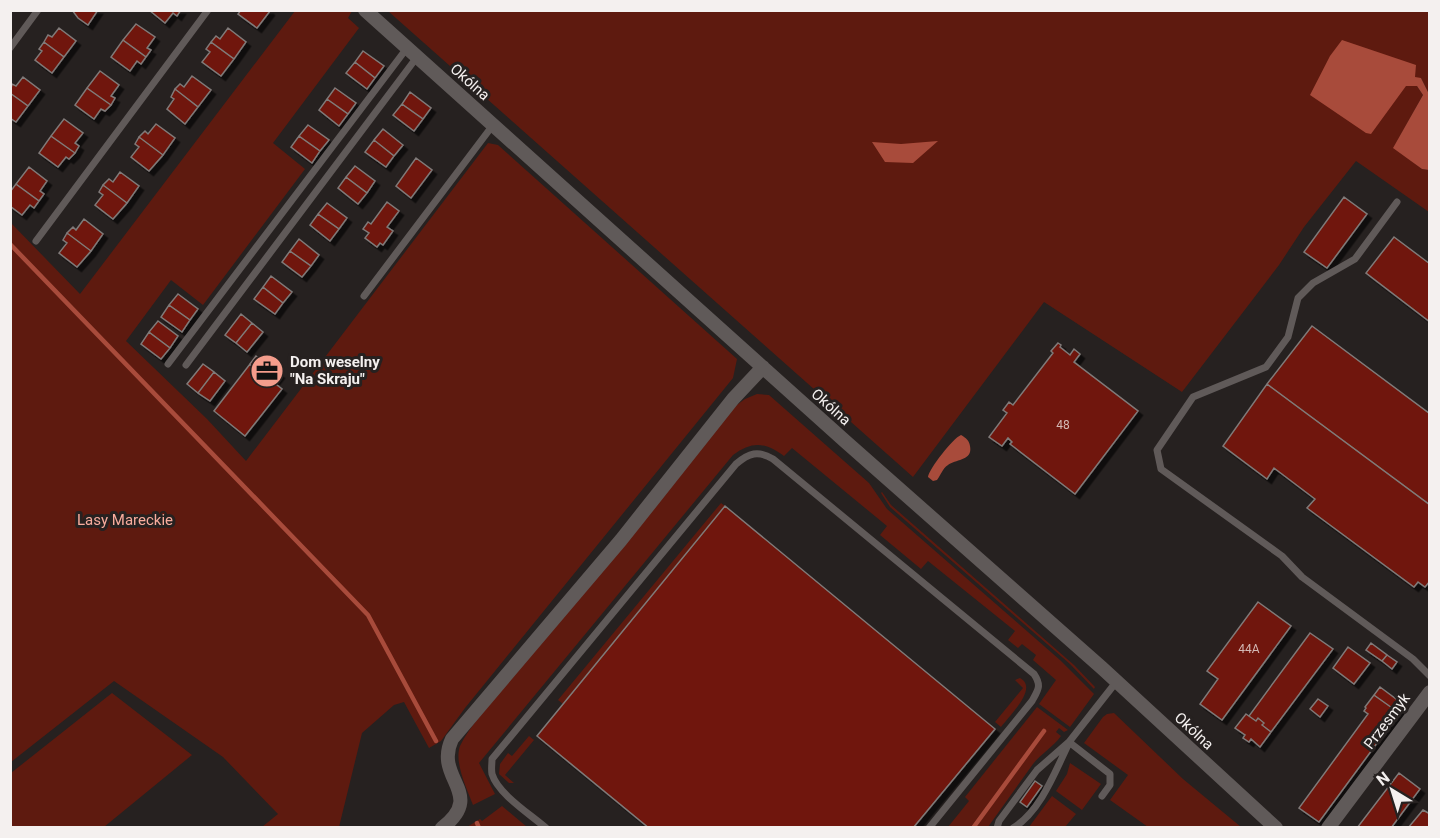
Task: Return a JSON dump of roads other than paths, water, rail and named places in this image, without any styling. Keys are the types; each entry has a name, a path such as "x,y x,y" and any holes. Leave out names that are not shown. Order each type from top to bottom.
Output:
{"street":[{"name":"Okólna","path":"365,10 1117,681 1276,828"},
{"path":"442,828 455,818 461,799 447,759 452,739 621,540 732,399 763,367"},
{"name":"Przesmyk","path":"1328,828 1430,692"}],"lane":[{"path":"10,48 38,10"},
{"path":"36,241 208,10"},
{"path":"168,364 412,53"},
{"path":"186,365 412,53"},
{"path":"364,297 493,125"},
{"path":"1397,202 1355,259 1313,283 1298,298 1288,337 1266,367 1192,397 1156,450 1161,470 1282,556 1302,577 1413,659 1430,676"},
{"path":"546,828 511,799 496,781 491,772 492,759 736,464 745,456 754,453 765,454 773,459 1034,674 1039,682 1040,687 1032,701 929,828"},
{"path":"997,828 999,821 1037,770 1069,742 1117,681"},
{"path":"1069,742 1110,774 1110,784 1102,796"},
{"path":"1013,828 1021,823 1049,785 1069,742"}],"waterway":[{"path":"10,244 368,615 436,741"},
{"path":"973,828 1044,731"},
{"path":"477,823 479,828"}],"place":[{"name":"Dom weselny \"Na Skraju\"","path":"267,371"}],"park label":[{"name":"Lasy Mareckie","path":"125,520"}]}
